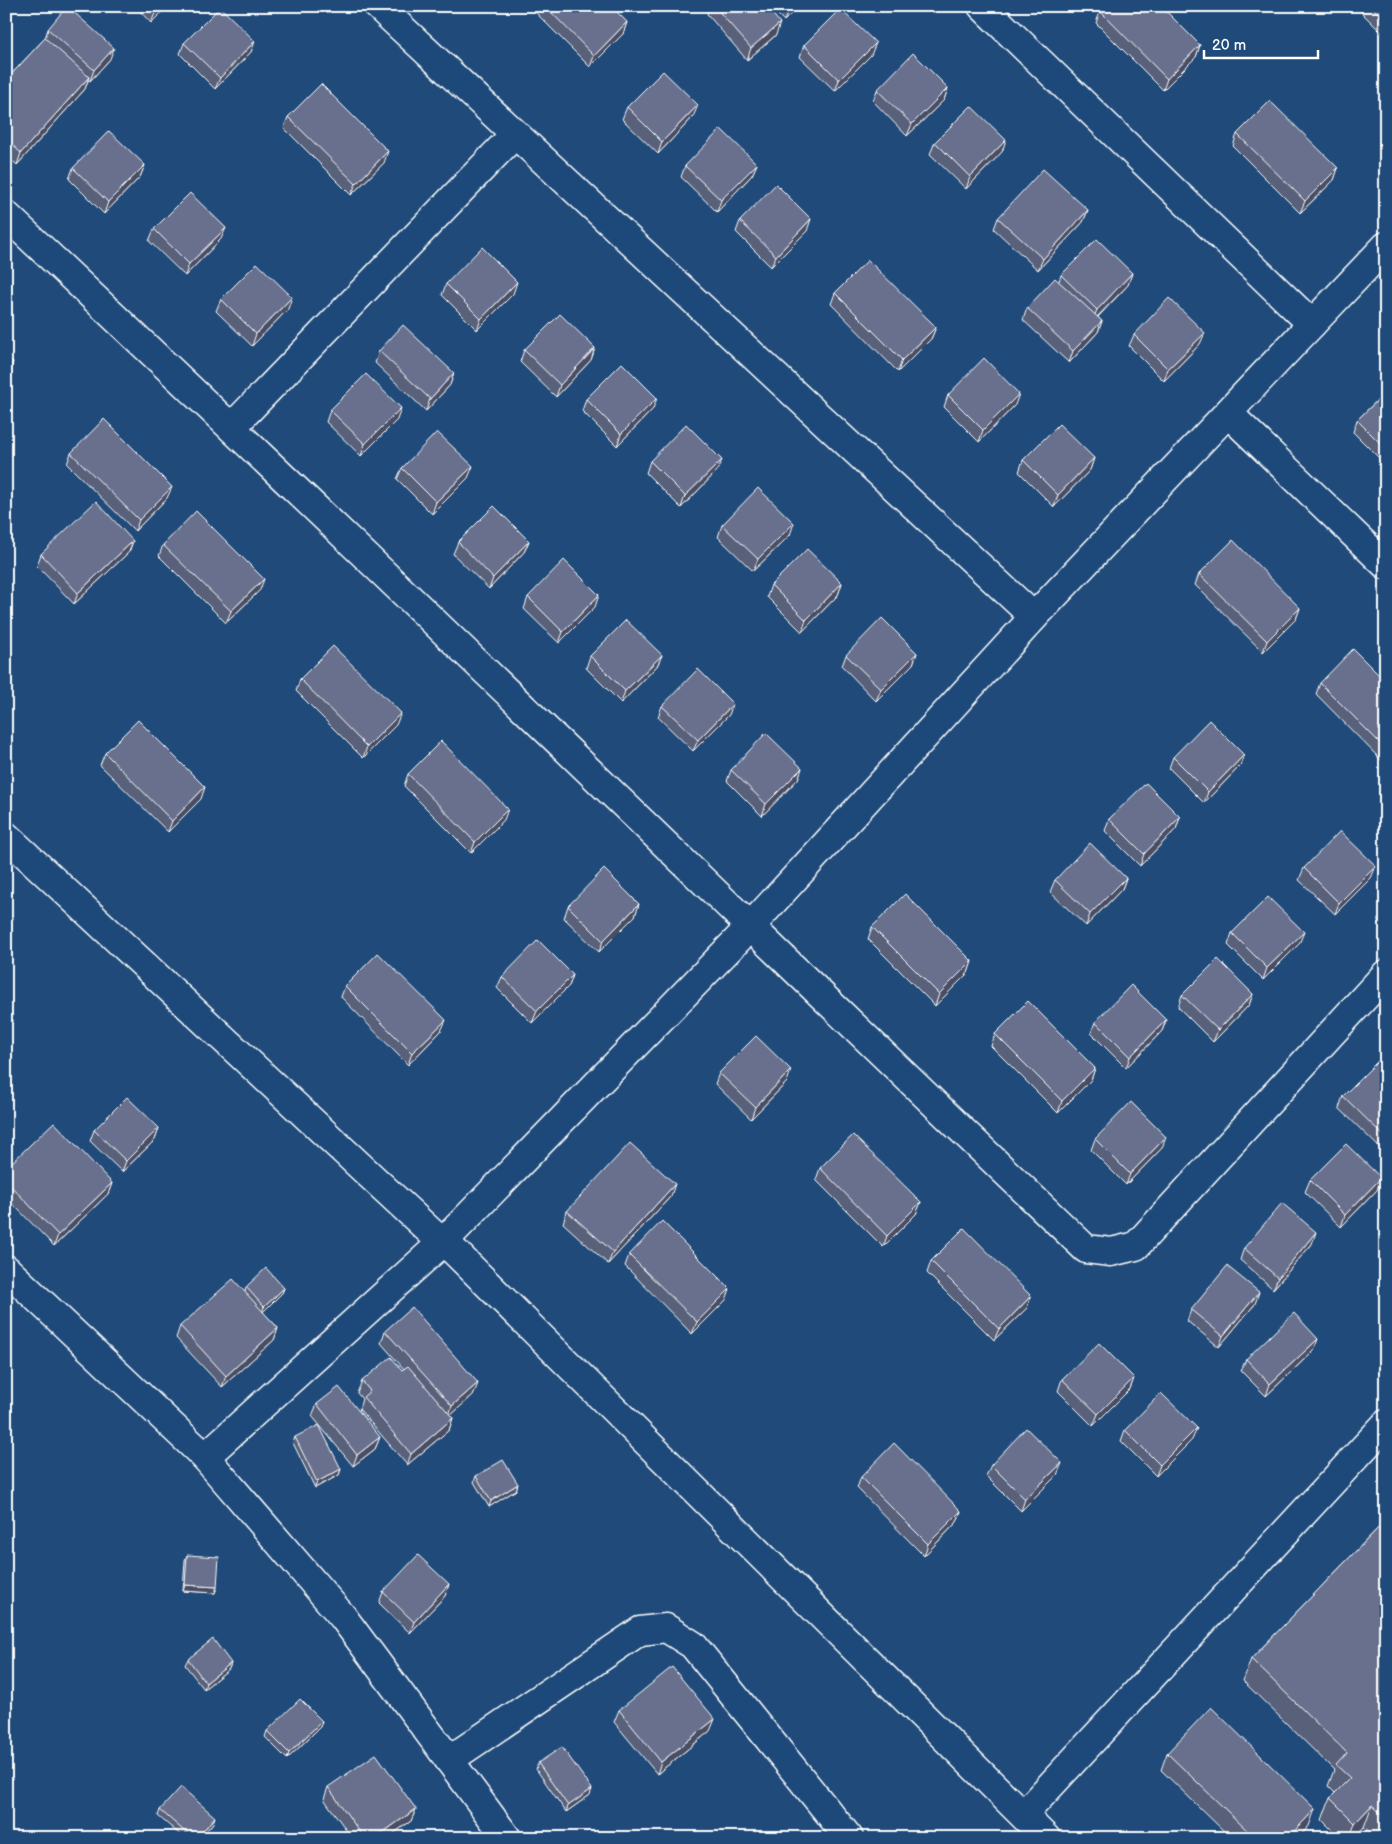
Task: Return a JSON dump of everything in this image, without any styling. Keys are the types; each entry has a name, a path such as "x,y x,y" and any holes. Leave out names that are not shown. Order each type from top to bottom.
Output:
{"street":[{"path":"378,6 1034,617"},
{"path":"982,6 1312,324"},
{"path":"232,427 515,134"},
{"path":"6,215 232,427 749,928 1086,1249 1111,1252 1136,1246 1386,974"},
{"path":"205,1457 444,1241 749,928 1034,617 1229,414 1386,246"},
{"path":"1229,414 1386,565"},
{"path":"6,836 434,1234 444,1241 1024,1814 1046,1838"},
{"path":"6,1269 205,1457 343,1617 508,1838"},
{"path":"1024,1814 1386,1424"},
{"path":"449,1760 640,1631 666,1628 693,1645 849,1838"}],"building":[{"path":"67,6 114,48 94,70 48,29"},
{"path":"150,6 161,6 156,11"},
{"path":"545,6 611,6 627,22 594,56"},
{"path":"714,6 766,6 780,23 751,48"},
{"path":"1105,6 1161,6 1200,45 1167,79 1100,11"},
{"path":"1371,6 1386,6 1386,21"},
{"path":"220,7 255,41 220,78 184,43"},
{"path":"840,9 876,43 839,80 804,45"},
{"path":"45,38 89,77 21,153 6,139 6,124 13,115 6,109 6,80"},
{"path":"913,53 948,88 912,124 877,90"},
{"path":"663,71 698,105 662,142 627,107"},
{"path":"321,84 388,151 356,184 288,117"},
{"path":"1270,101 1338,168 1305,201 1237,134"},
{"path":"971,106 1006,140 970,177 935,142"},
{"path":"721,129 757,164 721,200 685,166"},
{"path":"109,131 145,165 108,202 73,168"},
{"path":"1043,169 1088,210 1043,259 998,218"},
{"path":"776,184 811,219 776,256 740,221"},
{"path":"190,193 226,228 189,264 154,229"},
{"path":"1097,239 1132,273 1097,310 1061,275"},
{"path":"482,247 517,282 481,319 446,284"},
{"path":"868,260 936,327 902,360 835,293"},
{"path":"257,263 292,297 256,334 221,299"},
{"path":"1055,278 1102,321 1073,351 1027,308"},
{"path":"1169,298 1205,333 1168,369 1134,335"},
{"path":"560,314 595,348 560,385 524,350"},
{"path":"403,325 454,373 430,399 379,351"},
{"path":"6,355 13,362 6,370"},
{"path":"984,358 1019,394 983,430 948,395"},
{"path":"622,363 657,398 621,434 586,399"},
{"path":"366,374 401,408 365,444 330,410"},
{"path":"1386,392 1386,449 1357,420"},
{"path":"104,419 172,487 139,520 71,453"},
{"path":"686,424 722,460 685,496 650,461"},
{"path":"1059,424 1094,458 1058,495 1023,460"},
{"path":"437,432 473,466 436,502 402,468"},
{"path":"758,488 794,523 758,559 722,525"},
{"path":"96,501 133,541 78,593 41,554"},
{"path":"494,506 529,541 493,578 458,542"},
{"path":"196,511 264,579 231,611 163,545"},
{"path":"1233,540 1300,608 1267,641 1199,574"},
{"path":"807,549 842,583 806,620 771,585"},
{"path":"564,560 599,595 563,632 528,597"},
{"path":"882,618 917,653 881,689 846,655"},
{"path":"626,620 662,655 625,691 590,656"},
{"path":"333,646 401,713 367,747 300,679"},
{"path":"1353,649 1386,682 1386,749 1320,683"},
{"path":"698,669 733,704 698,740 662,706"},
{"path":"138,720 205,787 172,821 105,753"},
{"path":"1209,720 1244,755 1208,792 1173,757"},
{"path":"766,733 802,768 766,804 731,770"},
{"path":"441,741 508,809 475,842 408,774"},
{"path":"1146,783 1180,817 1144,854 1109,819"},
{"path":"1340,831 1376,866 1339,903 1304,868"},
{"path":"1090,843 1126,878 1090,914 1055,880"},
{"path":"604,869 639,904 603,941 568,906"},
{"path":"905,894 972,961 939,994 872,927"},
{"path":"1268,897 1304,932 1267,968 1232,933"},
{"path":"538,940 573,975 537,1011 502,977"},
{"path":"378,953 446,1020 412,1053 345,986"},
{"path":"1218,959 1253,994 1218,1030 1182,995"},
{"path":"1131,985 1166,1020 1130,1057 1095,1022"},
{"path":"1028,1001 1095,1068 1062,1101 995,1034"},
{"path":"756,1036 791,1070 755,1107 719,1073"},
{"path":"1386,1053 1386,1138 1343,1096"},
{"path":"127,1097 159,1128 126,1161 94,1130"},
{"path":"1131,1102 1166,1137 1130,1174 1095,1139"},
{"path":"54,1122 112,1183 58,1235 6,1181 6,1168"},
{"path":"853,1135 921,1202 887,1236 820,1168"},
{"path":"630,1143 675,1184 613,1252 567,1211"},
{"path":"1346,1144 1381,1178 1345,1215 1310,1180"},
{"path":"1282,1203 1316,1232 1278,1278 1244,1248"},
{"path":"662,1221 730,1289 697,1322 629,1255"},
{"path":"964,1228 1031,1296 999,1329 931,1261"},
{"path":"1227,1266 1259,1292 1223,1336 1191,1310"},
{"path":"266,1268 284,1288 264,1307 246,1287"},
{"path":"233,1279 278,1328 226,1376 180,1326"},
{"path":"412,1307 478,1383 452,1406 385,1331"},
{"path":"1294,1313 1318,1339 1270,1384 1246,1359"},
{"path":"1099,1343 1134,1378 1098,1414 1062,1379"},
{"path":"391,1357 402,1370 408,1366 453,1418 411,1454 363,1397 370,1391 362,1381"},
{"path":"339,1387 380,1437 357,1455 317,1404"},
{"path":"1161,1393 1197,1428 1160,1465 1125,1430"},
{"path":"319,1425 341,1469 317,1482 295,1437"},
{"path":"1026,1428 1062,1463 1025,1499 991,1465"},
{"path":"894,1443 961,1511 928,1544 861,1477"},
{"path":"503,1460 518,1484 491,1501 476,1476"},
{"path":"1386,1520 1386,1818 1372,1805 1355,1823 1330,1798 1350,1778 1336,1765 1347,1753 1251,1659"},
{"path":"187,1555 219,1557 217,1587 185,1585"},
{"path":"418,1555 449,1584 414,1622 383,1592"},
{"path":"213,1639 231,1663 206,1683 188,1659"},
{"path":"672,1667 715,1719 661,1762 619,1710"},
{"path":"300,1699 322,1721 289,1753 267,1731"},
{"path":"1211,1707 1315,1809 1288,1838 1255,1838 1167,1753"},
{"path":"562,1747 592,1789 568,1806 538,1763"},
{"path":"376,1754 416,1809 375,1838 364,1838 328,1787"},
{"path":"181,1787 215,1817 197,1838 192,1838 160,1810"}]}
